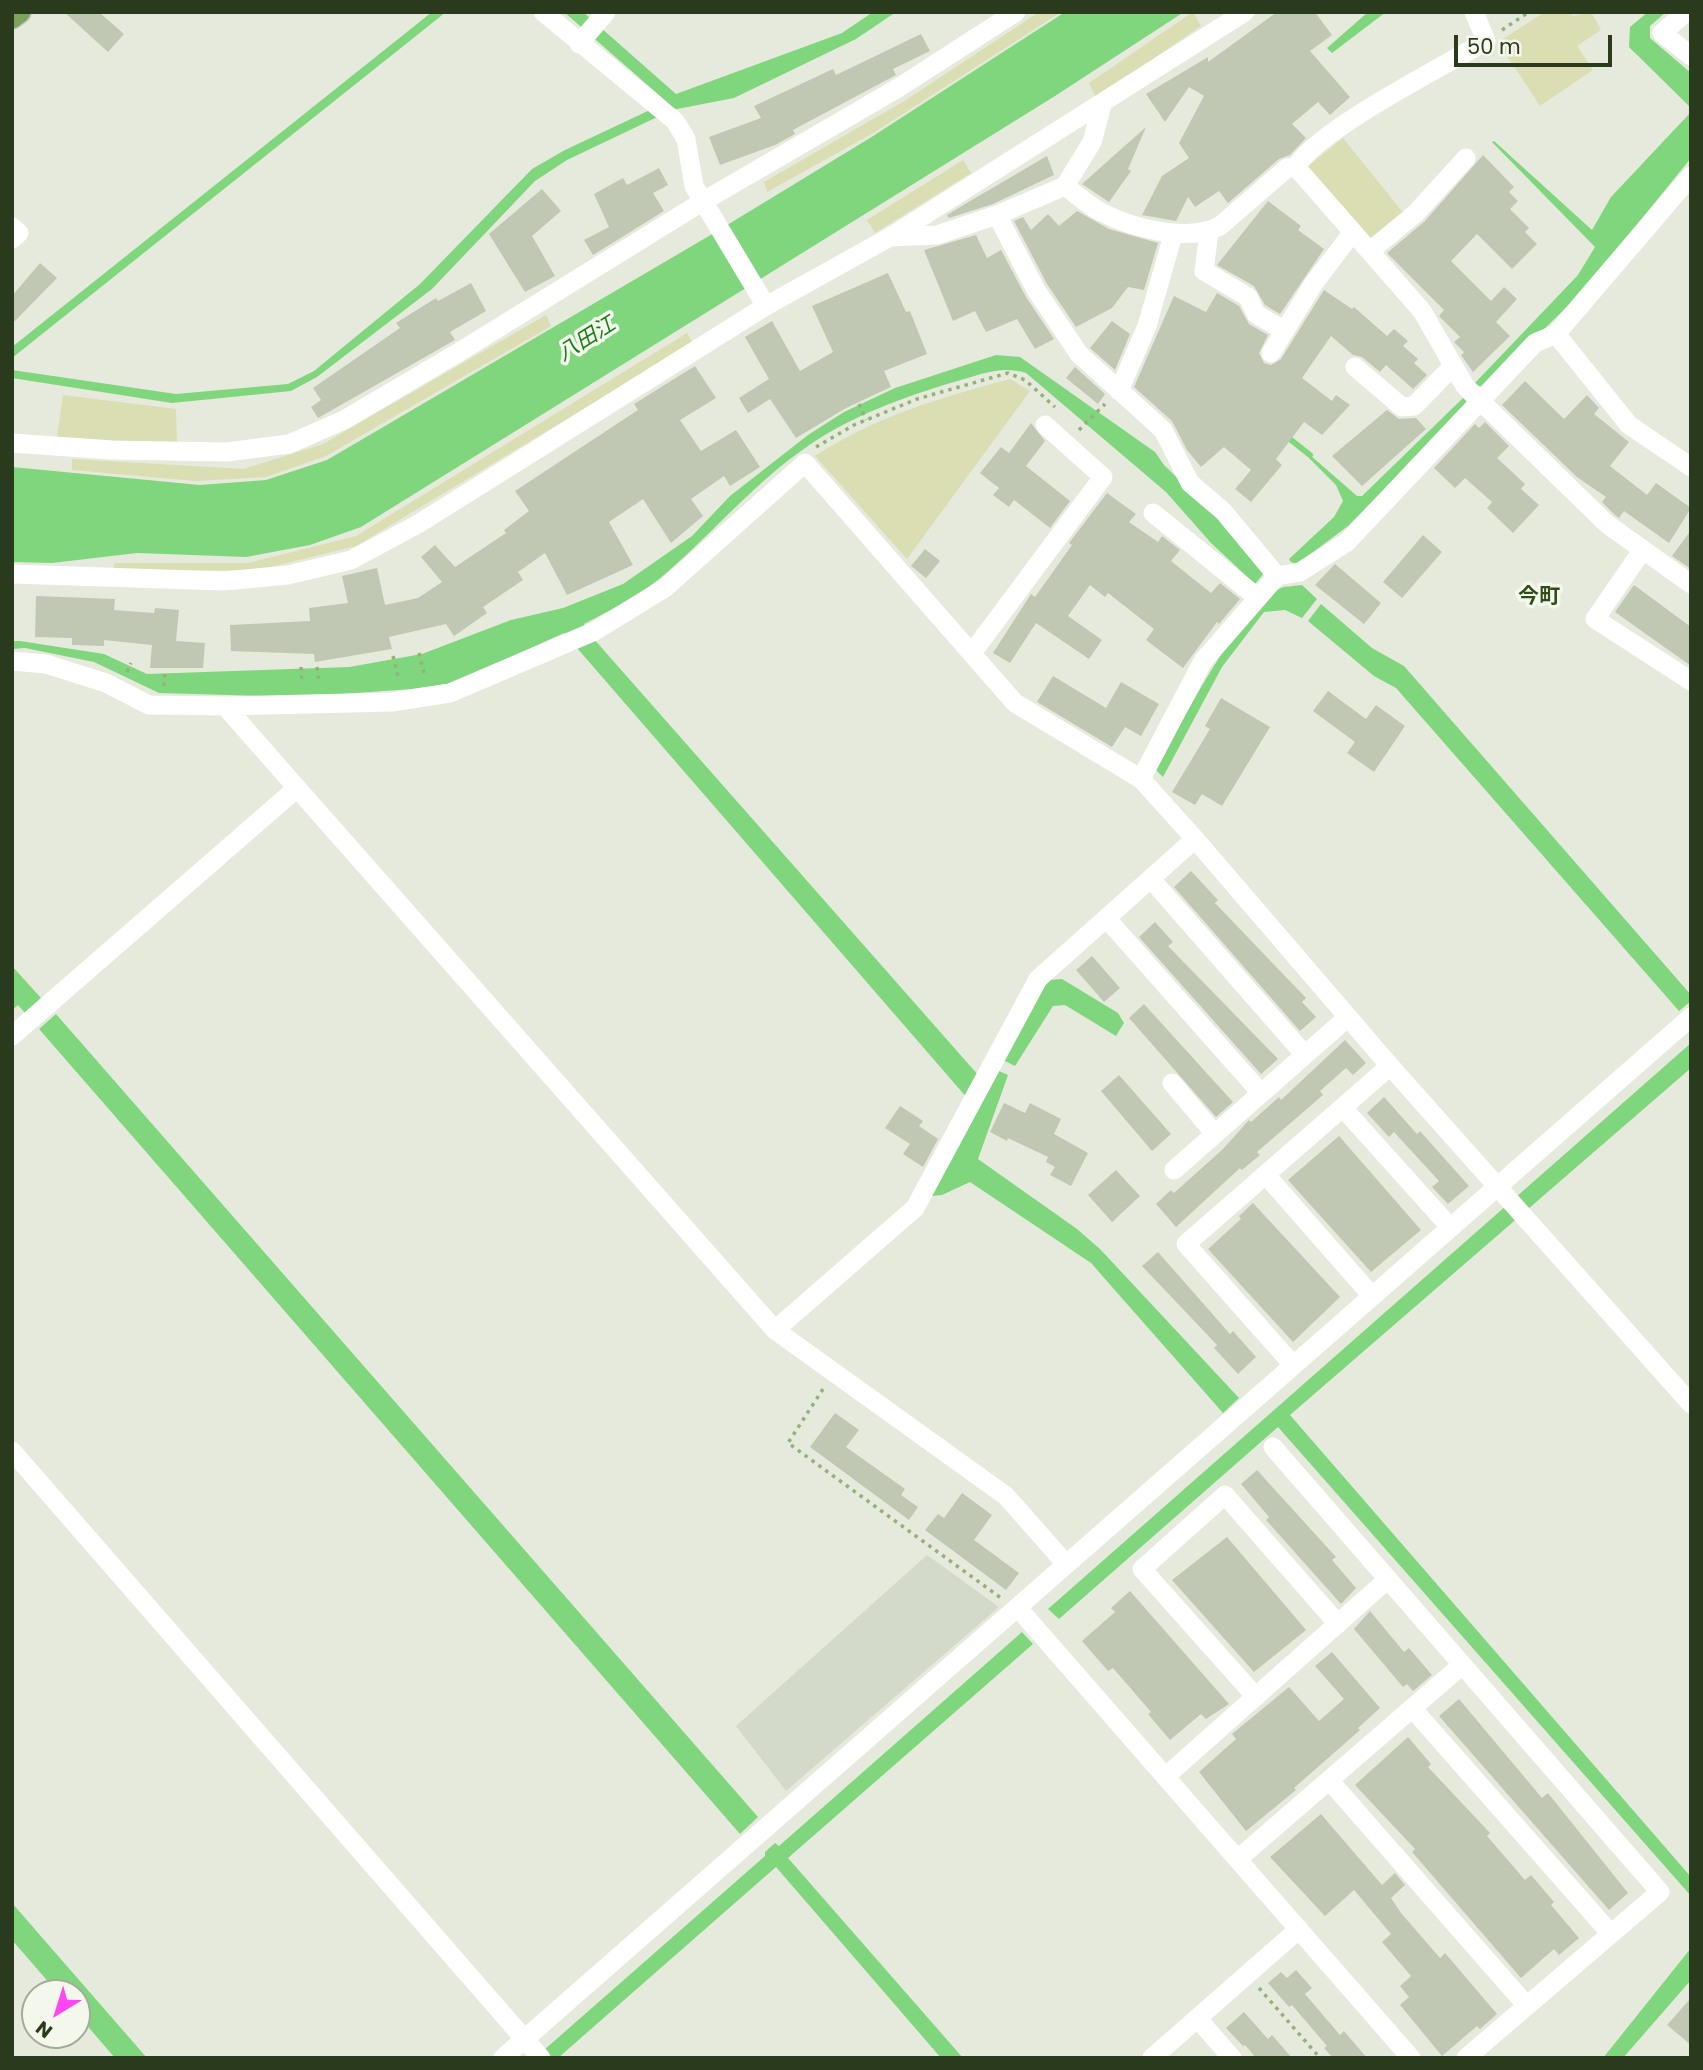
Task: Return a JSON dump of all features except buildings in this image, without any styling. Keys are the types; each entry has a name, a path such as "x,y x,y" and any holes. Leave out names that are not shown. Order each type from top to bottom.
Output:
{"main road":[{"path":"12,18 20,12"}],"street":[{"path":"543,12 675,121 686,139 694,186 766,306"},
{"path":"12,443 111,450 228,452 289,444 355,414 702,202 898,89 1016,12"},
{"path":"12,574 224,581 288,575 351,560 418,524 766,306 890,237 1245,12"},
{"path":"1296,167 1301,159 1334,131 1486,41 1474,12"},
{"path":"1686,12 1662,33 1691,56"},
{"path":"579,44 603,16"},
{"path":"890,237 937,235 997,215 1065,186 1092,142 1102,105"},
{"path":"1370,251 1416,213 1466,158"},
{"path":"1065,186 1102,212 1173,235 1209,232 1220,226 1287,168 1296,167"},
{"path":"1296,167 1422,311 1465,386 1607,524 1691,584"},
{"path":"1141,779 1203,661 1277,576 1300,572 1347,542 1535,343 1556,334 1691,176"},
{"path":"997,215 1036,290 1079,354 1163,430 1190,483 1223,511 1277,576"},
{"path":"12,228 19,233 12,239"},
{"path":"1209,232 1204,271 1248,297 1256,314 1285,331"},
{"path":"1271,353 1314,284 1353,232"},
{"path":"1119,391 1147,326 1173,235"},
{"path":"1556,334 1629,425 1691,467"},
{"path":"1355,367 1402,407 1414,406 1453,366"},
{"path":"972,653 1103,477 1052,418"},
{"path":"12,662 46,664 106,683 149,705 225,706 402,701 450,693 595,631 672,582 805,463 1015,703 1141,779 1390,1066 1691,1404"},
{"path":"1153,513 1258,598"},
{"path":"1642,551 1595,619 1691,681"},
{"path":"225,706 775,1330 1006,1496 1066,1564"},
{"path":"12,1036 297,788"},
{"path":"775,1330 915,1209 1038,979 1195,839"},
{"path":"1151,879 1305,1055"},
{"path":"1107,919 1261,1093"},
{"path":"1174,1170 1348,1017"},
{"path":"503,2058 1691,1017"},
{"path":"1293,1365 1186,1244 1390,1066"},
{"path":"1172,1083 1215,1134"},
{"path":"1343,1108 1450,1227"},
{"path":"1266,1175 1372,1296"},
{"path":"1273,1447 1660,1892 1466,2058"},
{"path":"12,1451 541,2058"},
{"path":"1256,1697 1142,1569 1225,1495 1338,1624"},
{"path":"1165,1777 1388,1579"},
{"path":"1018,1608 1299,1929 1401,2054"},
{"path":"1238,1859 1462,1665"},
{"path":"1412,1708 1611,1934"},
{"path":"1329,1780 1527,2006"},
{"path":"1152,2058 1299,1929"},
{"path":"1198,2018 1233,2058"}],"path":[{"path":"1486,41 1529,12"},
{"path":"805,463 810,451 866,420 917,399 1008,373 1025,380 1052,418"},
{"path":"859,404 866,420"},
{"path":"1079,430 1103,406"},
{"path":"1072,424 1089,439"},
{"path":"419,653 430,696"},
{"path":"393,656 402,701"},
{"path":"834,1372 788,1443 1018,1608"},
{"path":"1247,1975 1320,2058"}],"shaded area":[{"path":"1039,12 1061,12 875,132 767,192 764,182 906,100"},
{"path":"1193,12 1201,26 1096,98 1089,83"},
{"path":"1545,12 1570,12 1573,16 1591,12 1601,30 1577,46 1593,70 1540,106 1498,42"},
{"path":"1343,138 1405,215 1369,244 1307,167"},
{"path":"963,160 971,173 875,233 867,220"},
{"path":"546,315 551,326 326,456 266,477 196,481 72,470 72,459 244,469 323,444"},
{"path":"687,333 693,343 356,546 258,570 112,571 115,563 248,563 356,536"},
{"path":"1010,379 1030,391 907,559 815,456 885,419 958,393"},
{"path":"63,395 176,409 177,444 57,437"},
{"path":"927,1555 999,1607 786,1791 736,1726"}],"water":[{"path":"432,12 446,12 12,358 12,347"},
{"path":"564,12 583,12 676,94 842,33 873,12 896,12 856,39 734,98 672,110 567,160 535,181 432,289 317,377 291,391 172,403 12,378 12,370 176,394 288,384 314,371 420,284 532,169 565,150 667,102"},
{"name":"八田江","path":"1065,12 1184,12 1055,96 361,527 310,545 246,557 137,553 52,563 12,562 12,467 200,485 266,480 327,460 714,233 870,138"},
{"path":"1368,12 1386,12 1332,53 1327,48"},
{"path":"1648,12 1666,12 1650,26 1650,38 1691,73 1691,108 1629,47 1630,27"},
{"path":"1691,112 1691,158 1582,292 1485,387 1473,385 1578,275 1595,247 1492,142 1592,230 1611,197"},
{"path":"996,355 1020,357 1155,452 1164,465 1219,519 1264,573 1255,584 1211,543 1166,492 1026,373 999,370 897,401 825,435 770,475 656,582 584,624 593,638 979,1076 997,1070 1008,1075 978,1159 1077,1229 1100,1249 1239,1398 1223,1413 1091,1263 970,1182 942,1195 931,1196 968,1099 564,633 454,683 412,689 299,697 159,693 94,662 25,648 12,649 12,641 20,641 104,654 147,674 349,667 422,654 511,620 563,608 623,584 692,536 730,496 808,435 844,412 895,388"},
{"path":"1463,398 1469,404 1348,526 1297,564 1291,562 1289,559 1334,517 1343,501 1336,485 1309,458 1310,455 1357,496 1362,496"},
{"path":"1302,585 1317,599 1302,618 1285,610 1264,612 1222,667 1163,777 1156,770 1194,699 1230,641 1265,598 1281,588"},
{"path":"1321,604 1372,648 1404,666 1691,995 1691,1001 1679,1011 1396,688 1374,676 1308,621"},
{"path":"12,966 41,998 25,1013 18,1005 12,1010"},
{"path":"1062,979 1118,1013 1124,1023 1116,1036 1065,1005 1053,1006 1015,1066 1003,1060 1047,980"},
{"path":"56,1014 758,1817 740,1834 39,1029"},
{"path":"1691,1043 1691,1068 1290,1415 1691,1877 1691,1896 1278,1427 1059,1619 1048,1609"},
{"path":"1022,1632 1033,1644 788,1858 963,2058 941,2058 776,1867 558,2058 551,2058 544,2050 765,1856 765,1852 775,1843 779,1846"},
{"path":"12,1903 78,1979 46,1979 12,1940"},
{"path":"1691,1948 1691,1980 1623,2058 1603,2058"},
{"path":"91,1994 147,2058 115,2058 91,2030"}],"waterway":[{"path":"1286,436 1310,455"}],"district":[{"name":"今町","path":"1539,598"}]}
